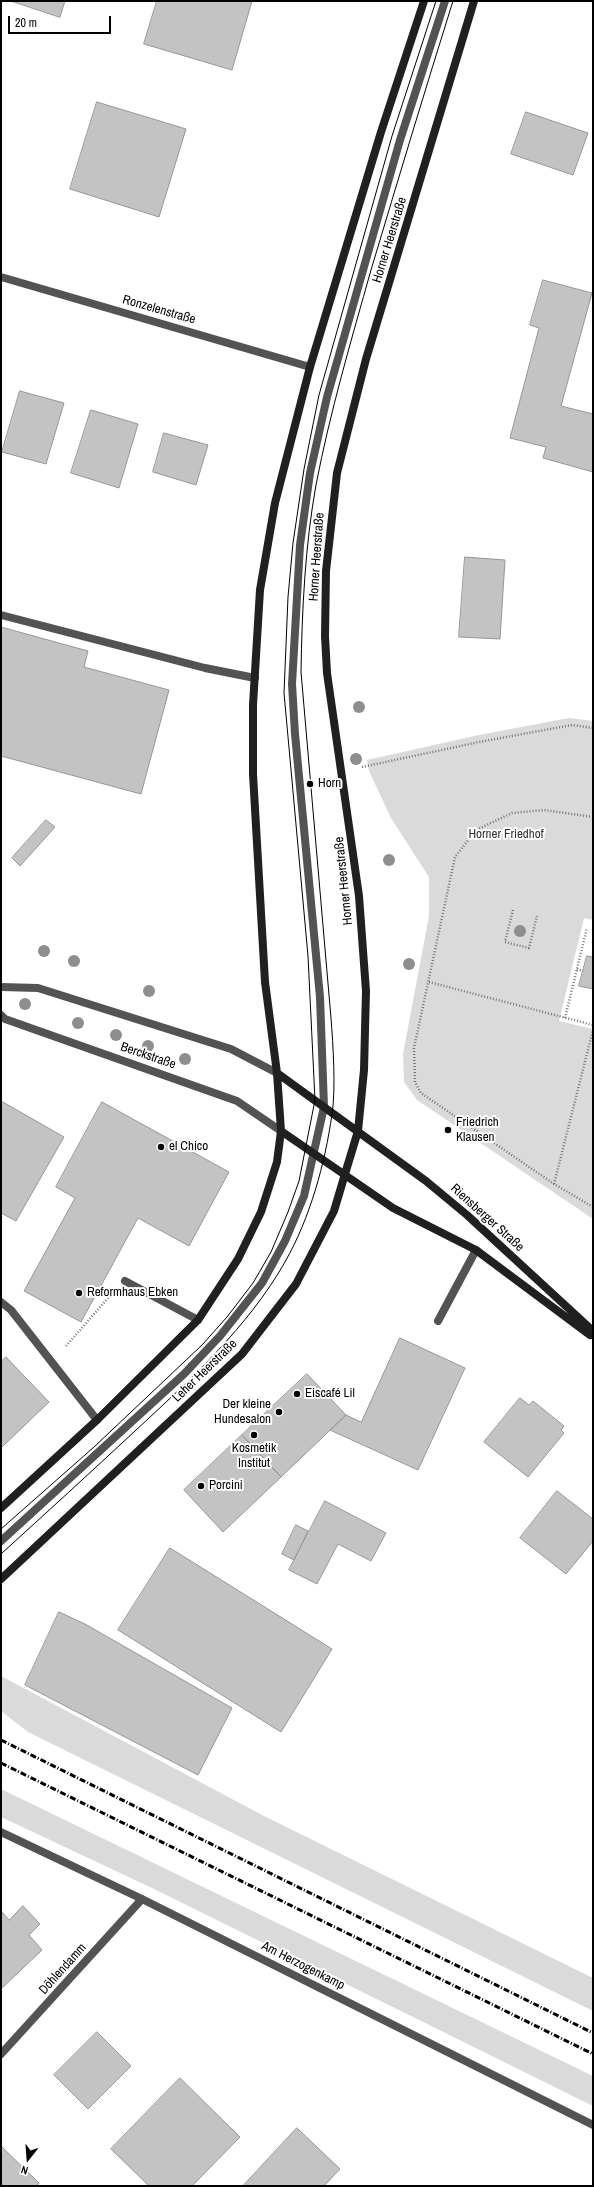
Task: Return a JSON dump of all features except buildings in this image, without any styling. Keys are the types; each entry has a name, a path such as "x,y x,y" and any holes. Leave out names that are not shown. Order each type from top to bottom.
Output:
{"main road":[{"path":"1,1508 97,1420 198,1320 238,1258 261,1212 278,1162 281,1131 277,1073 265,982 253,774 255,678 260,590 275,503 310,367 381,132 424,1"},
{"name":"Horner Heerstraße","path":"358,1131 364,1070 366,991 359,896 327,673 325,636 326,571 337,473 366,359 474,1"},
{"name":"Riensberger Straße","path":"277,1073 426,1181 467,1215 593,1331"},
{"path":"281,1131 393,1208 476,1250 593,1337"},
{"name":"Leher Heerstraße","path":"1,1579 242,1354 296,1284 334,1211 358,1131"}],"street":[{"path":"1,1541 184,1374 240,1312 262,1282 285,1241 304,1196 324,1106 320,997 295,734 292,684 300,545 310,473 327,396 400,140 445,1"},
{"name":"Ronzelenstraße","path":"1,277 310,367"},
{"path":"1,615 205,668 255,678"},
{"path":"1,987 38,988 231,1049 277,1073"},
{"name":"Berckstraße","path":"1,1015 5,1019 237,1102 281,1131"},
{"path":"438,1321 476,1250"},
{"path":"125,1281 198,1320"},
{"path":"1,1302 11,1310 97,1420"},
{"name":"Am Herzogenkamp","path":"1,1832 142,1900 593,2125"},
{"name":"Döhlendamm","path":"1,2054 142,1900"}],"path":[{"path":"342,770 479,742 564,727 572,726 593,728"},
{"path":"593,817 544,810 512,813 476,830 455,857 414,1048 414,1078 418,1090 554,1184 593,1207"},
{"path":"513,910 504,942 529,948 537,916"},
{"path":"565,1018 587,928"},
{"path":"577,969 583,971"},
{"path":"429,982 593,1025"},
{"path":"554,1184 593,1030"},
{"path":"52,1362 93,1314 125,1281"}],"green space":[{"name":"Horner Friedhof","path":"569,718 593,721 593,920 584,918 559,1021 593,1029 593,1219 417,1100 404,1082 403,1054 429,916 429,877 391,818 369,771 367,760 479,735"},
{"path":"1,1676 264,1816 593,1978 593,2011 28,1732 1,1711"},
{"path":"1,1789 593,2076 593,2106 152,1888 1,1817"}],"tram line":[{"path":"1,1529 94,1447 202,1345 227,1317 253,1283 271,1252 299,1181 315,1100 308,956 284,693 288,597 293,543 304,469 319,395 392,136 436,1"},
{"path":"1,1554 176,1392 236,1331 254,1309 285,1262 302,1227 321,1171 329,1133 333,1104 334,1079 331,1018 301,672 303,602 309,531 316,485 348,350 453,1"}],"railway":[{"path":"1,1740 593,2033"},
{"path":"1,1763 593,2054"}],"place":[{"name":"Horn","path":"310,784"},
{"name":"Friedrich Klausen","path":"448,1130"},
{"name":"el Chico","path":"161,1147"},
{"name":"Reformhaus Ebken","path":"79,1293"},
{"name":"Eiscafé Lil","path":"297,1394"},
{"name":"Der kleine Hundesalon","path":"279,1412"},
{"name":"Kosmetik Institut","path":"254,1435"},
{"name":"Porcini","path":"201,1486"}]}
